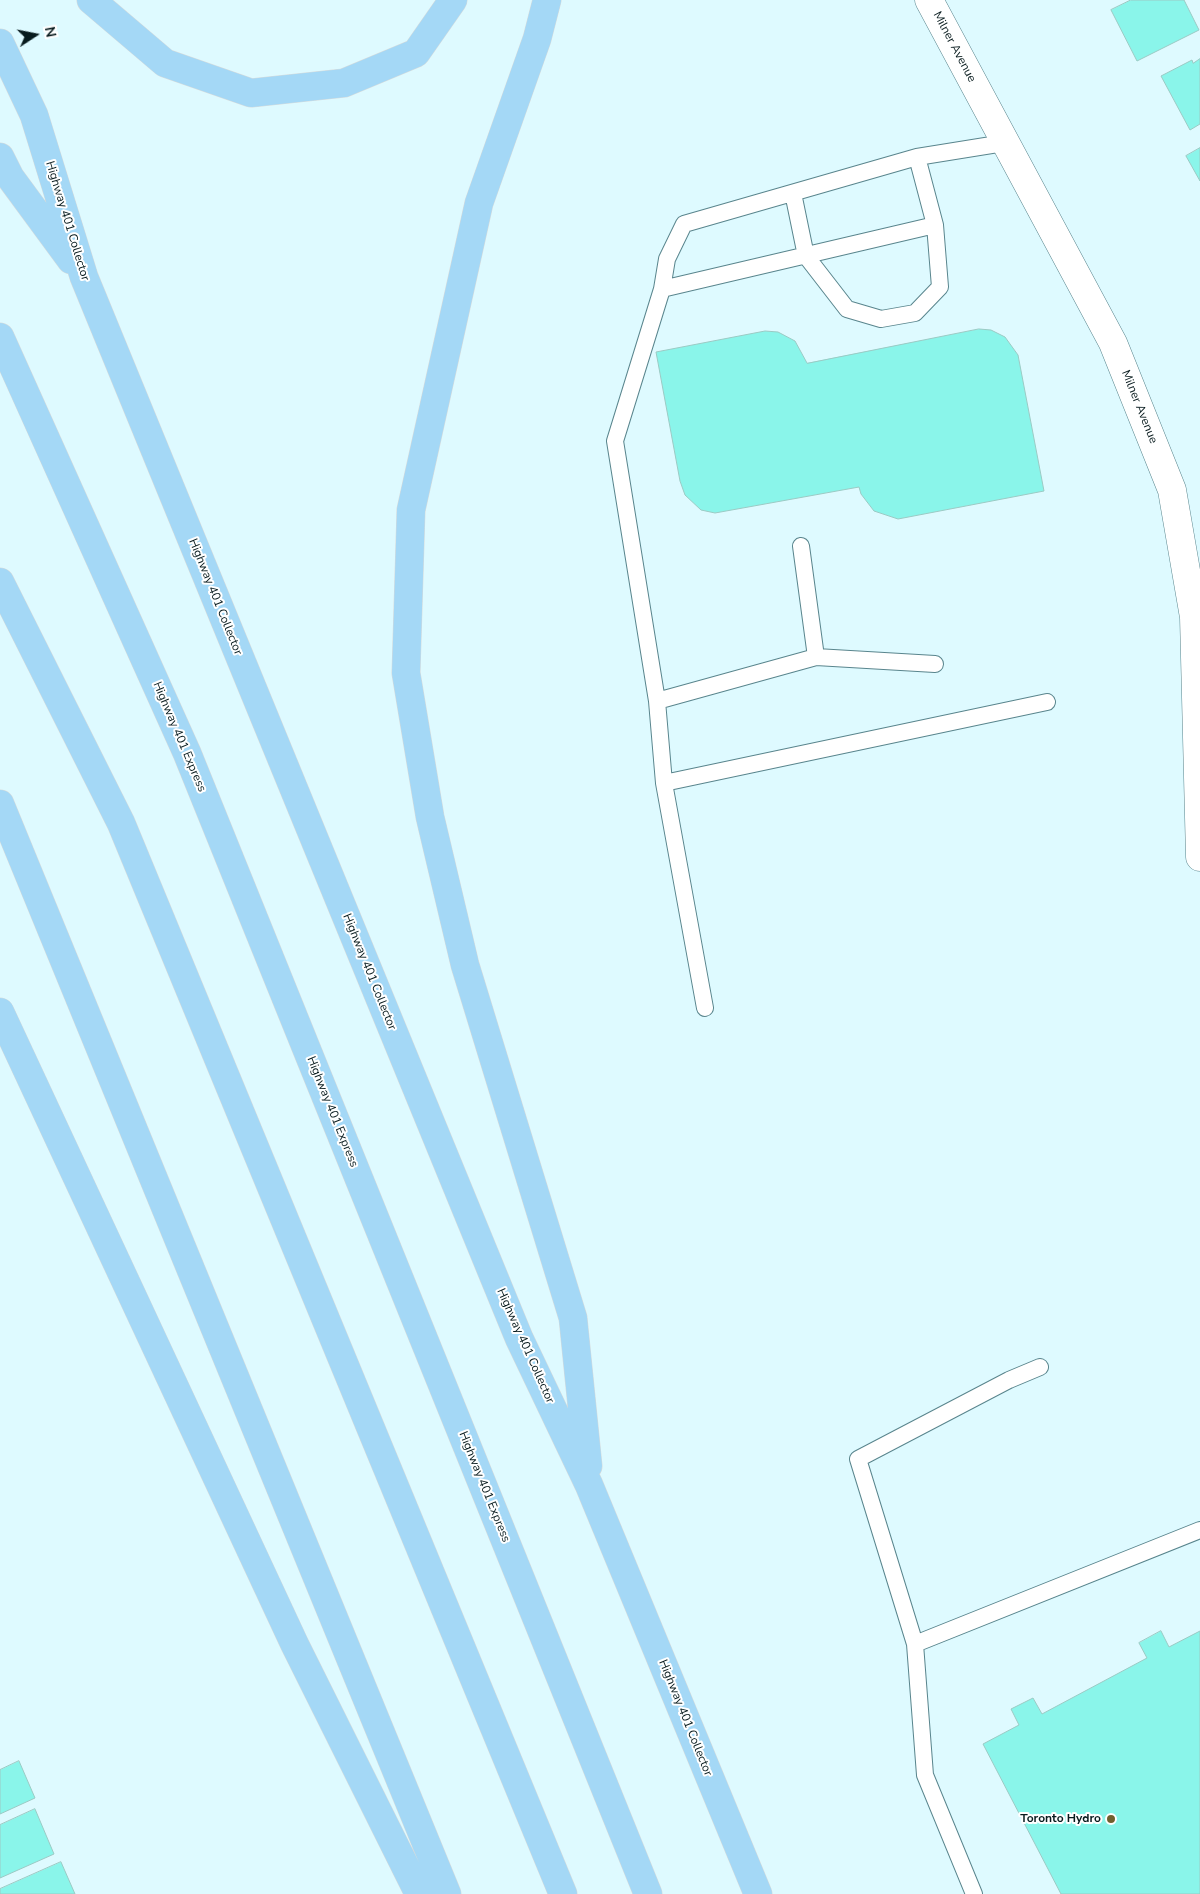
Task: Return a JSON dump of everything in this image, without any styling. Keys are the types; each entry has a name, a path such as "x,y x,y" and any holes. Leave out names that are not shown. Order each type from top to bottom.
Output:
{"highway":[{"path":"91,0 165,63 251,93 344,83 416,53 453,0"},
{"path":"548,0 537,39 480,203 413,500 406,674 430,817 465,965 573,1318 589,1485"},
{"name":"Highway 401 Collector","path":"0,42 34,115 84,277 515,1328 589,1485 758,1894"},
{"path":"0,157 10,177 84,277"},
{"name":"Highway 401 Express","path":"0,337 187,754 648,1894"},
{"path":"0,582 121,822 563,1894"},
{"path":"0,804 447,1894"},
{"path":"0,1012 294,1645 419,1894"}],"main road":[{"name":"Milner Avenue","path":"929,0 1113,344 1172,490 1194,617 1200,857"}],"lane":[{"path":"705,1008 664,783 658,701 615,441 662,289 667,259 684,224 918,157 1004,142"},
{"path":"793,193 806,256 846,309 881,319 915,313 940,287 935,225 918,157"},
{"path":"662,289 935,225"},
{"path":"801,546 816,657"},
{"path":"658,701 816,657 935,664"},
{"path":"664,783 1047,702"},
{"path":"974,1894 925,1775 915,1644 858,1459 1009,1380 1040,1367"},
{"path":"915,1644 1200,1530"}],"building":[{"path":"1131,0 1184,0 1199,30 1137,61 1111,10"},
{"path":"1200,59 1200,124 1190,130 1161,76 1192,60 1193,63"},
{"path":"1200,148 1200,181 1186,156"},
{"path":"979,329 991,330 1005,337 1018,355 1044,491 898,519 874,511 861,494 859,487 715,513 701,510 685,495 680,481 656,352 765,331 778,332 795,341 807,363"},
{"name":"Toronto Hydro","path":"1161,1631 1169,1647 1200,1631 1200,1894 1061,1894 983,1744 1019,1725 1011,1709 1033,1698 1042,1714 1147,1658 1139,1643"},
{"path":"19,1761 35,1798 0,1814 0,1770"},
{"path":"35,1809 54,1854 0,1878 0,1825"},
{"path":"61,1862 75,1894 0,1894 0,1889"}],"place":[{"name":"Toronto Hydro","path":"1111,1819"}]}
